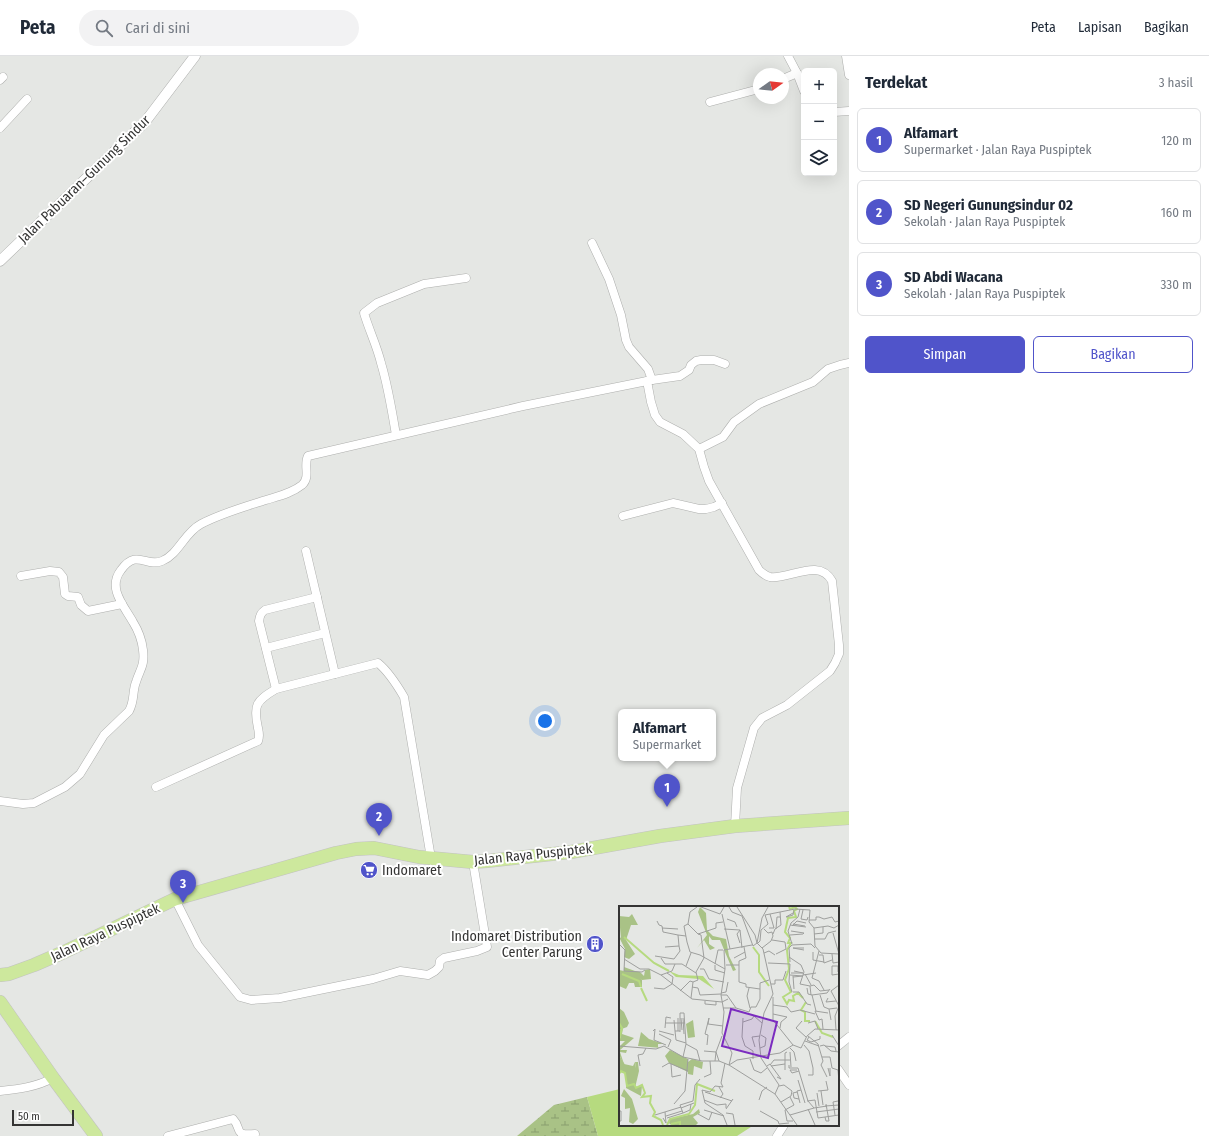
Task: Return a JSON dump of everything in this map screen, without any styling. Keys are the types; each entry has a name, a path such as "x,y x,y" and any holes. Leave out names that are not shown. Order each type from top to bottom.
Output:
{"main road":[{"name":"Jalan Raya Puspiptek","path":"0,975 8,974 34,965 64,952 175,899 336,853 356,849 374,848 419,857 473,862 526,858 571,852 660,836 735,826 849,818"},
{"path":"0,1002 96,1136"}],"street":[{"name":"Jalan Pabuaran–Gunung Sindur","path":"0,261 145,122 195,56"},
{"path":"788,56 801,83"},
{"path":"846,56 849,75"},
{"path":"789,76 797,73"},
{"path":"710,102 753,90"},
{"path":"0,128 27,99"},
{"path":"837,112 849,111"},
{"path":"592,243 609,279 621,315 626,340 629,347 648,368 655,415 660,422 683,434 699,449 709,481 759,570 770,577 805,570 813,570 825,573 830,576 832,581 839,654 830,671 787,705 762,718 754,728 736,788 735,826"},
{"path":"396,435 381,361 372,340 364,313 377,303 424,284 466,278"},
{"path":"0,801 23,804 34,802 65,787 80,774 104,735 129,711 133,702 136,682 144,660 140,638 134,623 122,604 115,585 121,570 128,563 135,559 161,562 172,555 188,534 200,524 219,516 294,491 306,481 308,456 396,435 430,429 523,406 650,380 680,376 689,370 691,365 696,361 714,360 725,364"},
{"path":"699,449 723,437 734,422 758,404 813,382 828,369 849,363"},
{"path":"623,516 673,503 698,509 706,509 722,503"},
{"path":"306,551 335,674"},
{"path":"21,576 50,571 59,572 63,578 65,594 68,596 78,597 81,605 88,611 122,604"},
{"path":"276,689 259,621 261,612 317,596"},
{"path":"266,648 325,633"},
{"path":"156,788 258,741 259,733 255,708 264,698 276,689 378,664 398,686 404,697 431,858"},
{"path":"175,899 198,945 240,997 251,1000 280,998 373,979 400,971 428,975 439,967 440,961 444,958 477,951 487,947 473,862"},
{"path":"839,1045 849,1037"},
{"path":"839,1070 849,1085"},
{"path":"0,1091 25,1088 43,1083 53,1078"},
{"path":"168,1136 233,1119 238,1131 241,1134 255,1134"},
{"path":"777,1136 783,1126"}],"green space":[{"path":"587,1097 598,1136 517,1136 554,1105"}],"shaded area":[{"path":"619,1089 619,1126 752,1126 737,1136 598,1136 587,1097"}],"place":[{"name":"Alfamart","path":"667,807"},
{"name":"SD Negeri Gunungsindur 02","path":"379,836"},
{"name":"Indomaret","path":"369,870"},
{"name":"SD Abdi Wacana","path":"183,903"},
{"name":"Indomaret Distribution Center Parung","path":"595,944"}]}
